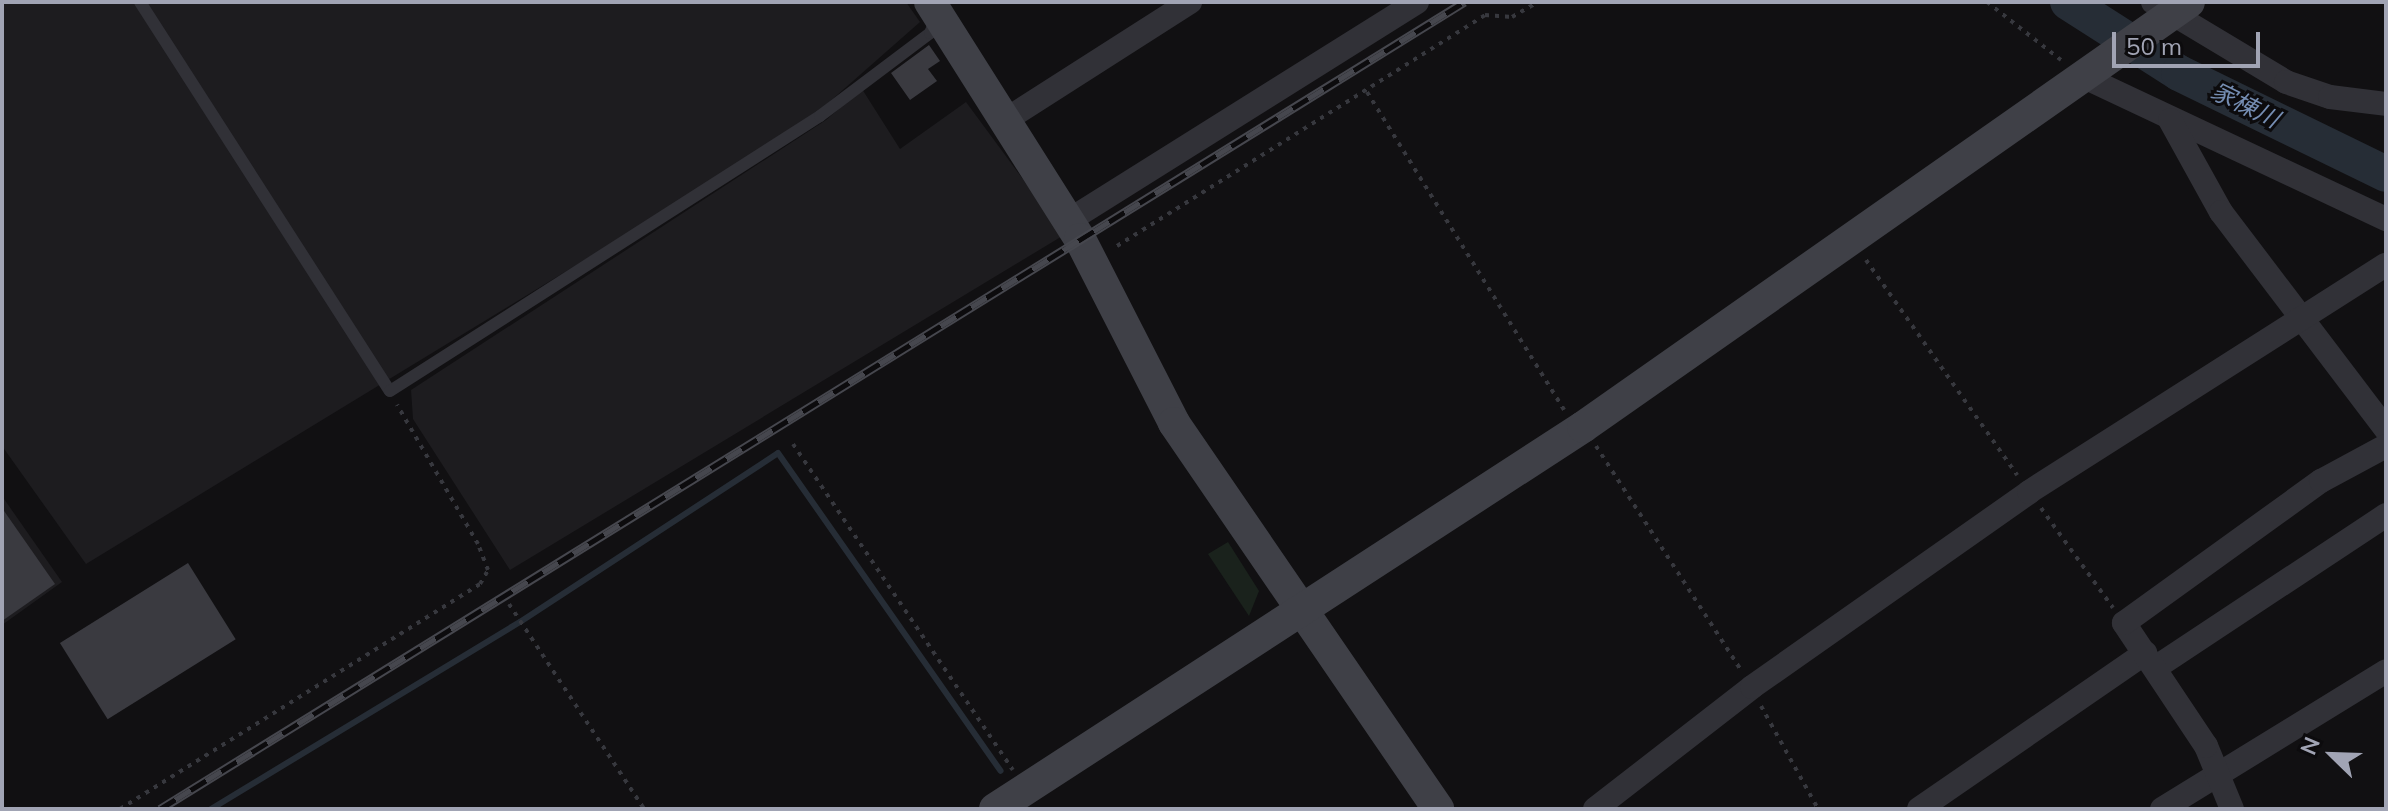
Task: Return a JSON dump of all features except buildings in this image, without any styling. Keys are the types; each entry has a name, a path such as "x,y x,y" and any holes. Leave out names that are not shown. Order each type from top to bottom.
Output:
{"street":[{"path":"1004,121 1190,2"},
{"path":"1068,221 1417,2"},
{"path":"939,6 1004,121 1068,221 1174,423 1305,610 1438,809"},
{"path":"995,809 1583,427 2088,72 2170,9 2286,82 2386,104"},
{"path":"2088,72 2170,120 2386,219"},
{"path":"2170,120 2221,212 2386,429"},
{"path":"1595,809 1752,687 2029,492 2306,320 2386,265"},
{"path":"2232,809 2215,777 2206,746 2124,623 2321,481 2386,446"},
{"path":"1919,809 2150,660 2386,515"},
{"path":"2162,809 2386,671"}],"lane":[{"path":"140,2 390,391 820,116 930,33 939,6"}],"path":[{"path":"1117,246 1367,92 1485,15 1512,17 1538,2"},
{"path":"1987,2 2088,72"},
{"path":"1367,92 1568,416 1583,427 1752,687 1818,809"},
{"path":"1850,238 2124,623"},
{"path":"120,809 480,584 488,570 478,544 390,391"},
{"path":"793,444 1026,789"},
{"path":"509,604 644,809"}],"shaded area":[{"path":"2,2 906,2 920,22 819,111 696,192 86,564 2,446"},
{"path":"862,89 900,149 966,102 1064,235 510,570 413,419 411,390 826,120"},
{"path":"2,496 62,582 2,625"},
{"path":"1228,542 1259,591 1249,616 1208,554"}],"waterway":[{"name":"家棟川","path":"2068,2 2179,73 2386,174"},
{"path":"211,809 520,622 778,453 1001,771"}],"railway":[{"path":"160,809 1464,2"}]}
